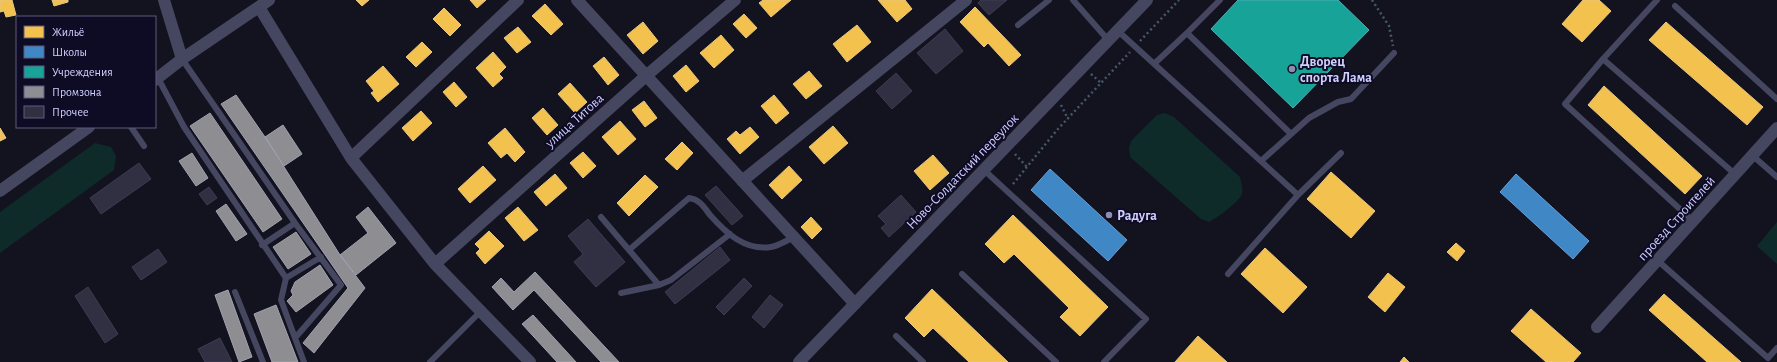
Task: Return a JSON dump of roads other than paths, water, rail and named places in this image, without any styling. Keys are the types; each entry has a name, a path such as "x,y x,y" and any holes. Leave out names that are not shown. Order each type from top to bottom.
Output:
{"street":[{"path":"164,0 182,59"},
{"path":"351,158 518,0"},
{"path":"577,0 855,304"},
{"name":"улица Титова","path":"435,264 647,75 735,0"},
{"path":"742,181 966,0"},
{"name":"Ново-Солдатский переулок","path":"799,362 1147,0"},
{"path":"156,79 182,59 264,4 351,158 435,264 530,362"},
{"path":"0,191 89,128"},
{"name":"проезд Строителей","path":"1597,327 1777,128"}],"lane":[{"path":"1018,25 1049,0"},
{"path":"1073,0 1109,41"},
{"path":"1154,64 1220,0"},
{"path":"1657,0 1603,59 1565,104 1693,221"},
{"path":"1675,6 1777,99"},
{"path":"1118,31 1298,195"},
{"path":"1187,33 1291,134"},
{"path":"1261,161 1309,118 1338,102 1351,99 1394,53"},
{"path":"182,59 295,223 322,257 341,285 295,338"},
{"path":"1603,59 1736,175"},
{"path":"156,79 184,127 262,245 286,278"},
{"path":"131,128 144,146"},
{"path":"1228,274 1298,195 1341,153"},
{"path":"1753,156 1777,177"},
{"path":"984,170 1146,319 1104,362"},
{"path":"629,250 689,198 694,198 700,203 719,225 730,234 741,242 754,248 772,247 794,237"},
{"path":"601,217 659,285"},
{"path":"262,245 295,223"},
{"path":"621,293 659,285 671,280 730,234"},
{"path":"304,362 281,300 286,278 322,257"},
{"path":"1657,260 1768,358 1777,348"},
{"path":"962,274 1056,362"},
{"path":"235,292 263,362"},
{"path":"430,362 481,311"},
{"path":"896,336 924,362"}],"place":[{"name":"Дворец спорта Лама","path":"1292,69"},
{"name":"Радуга","path":"1109,215"}]}
